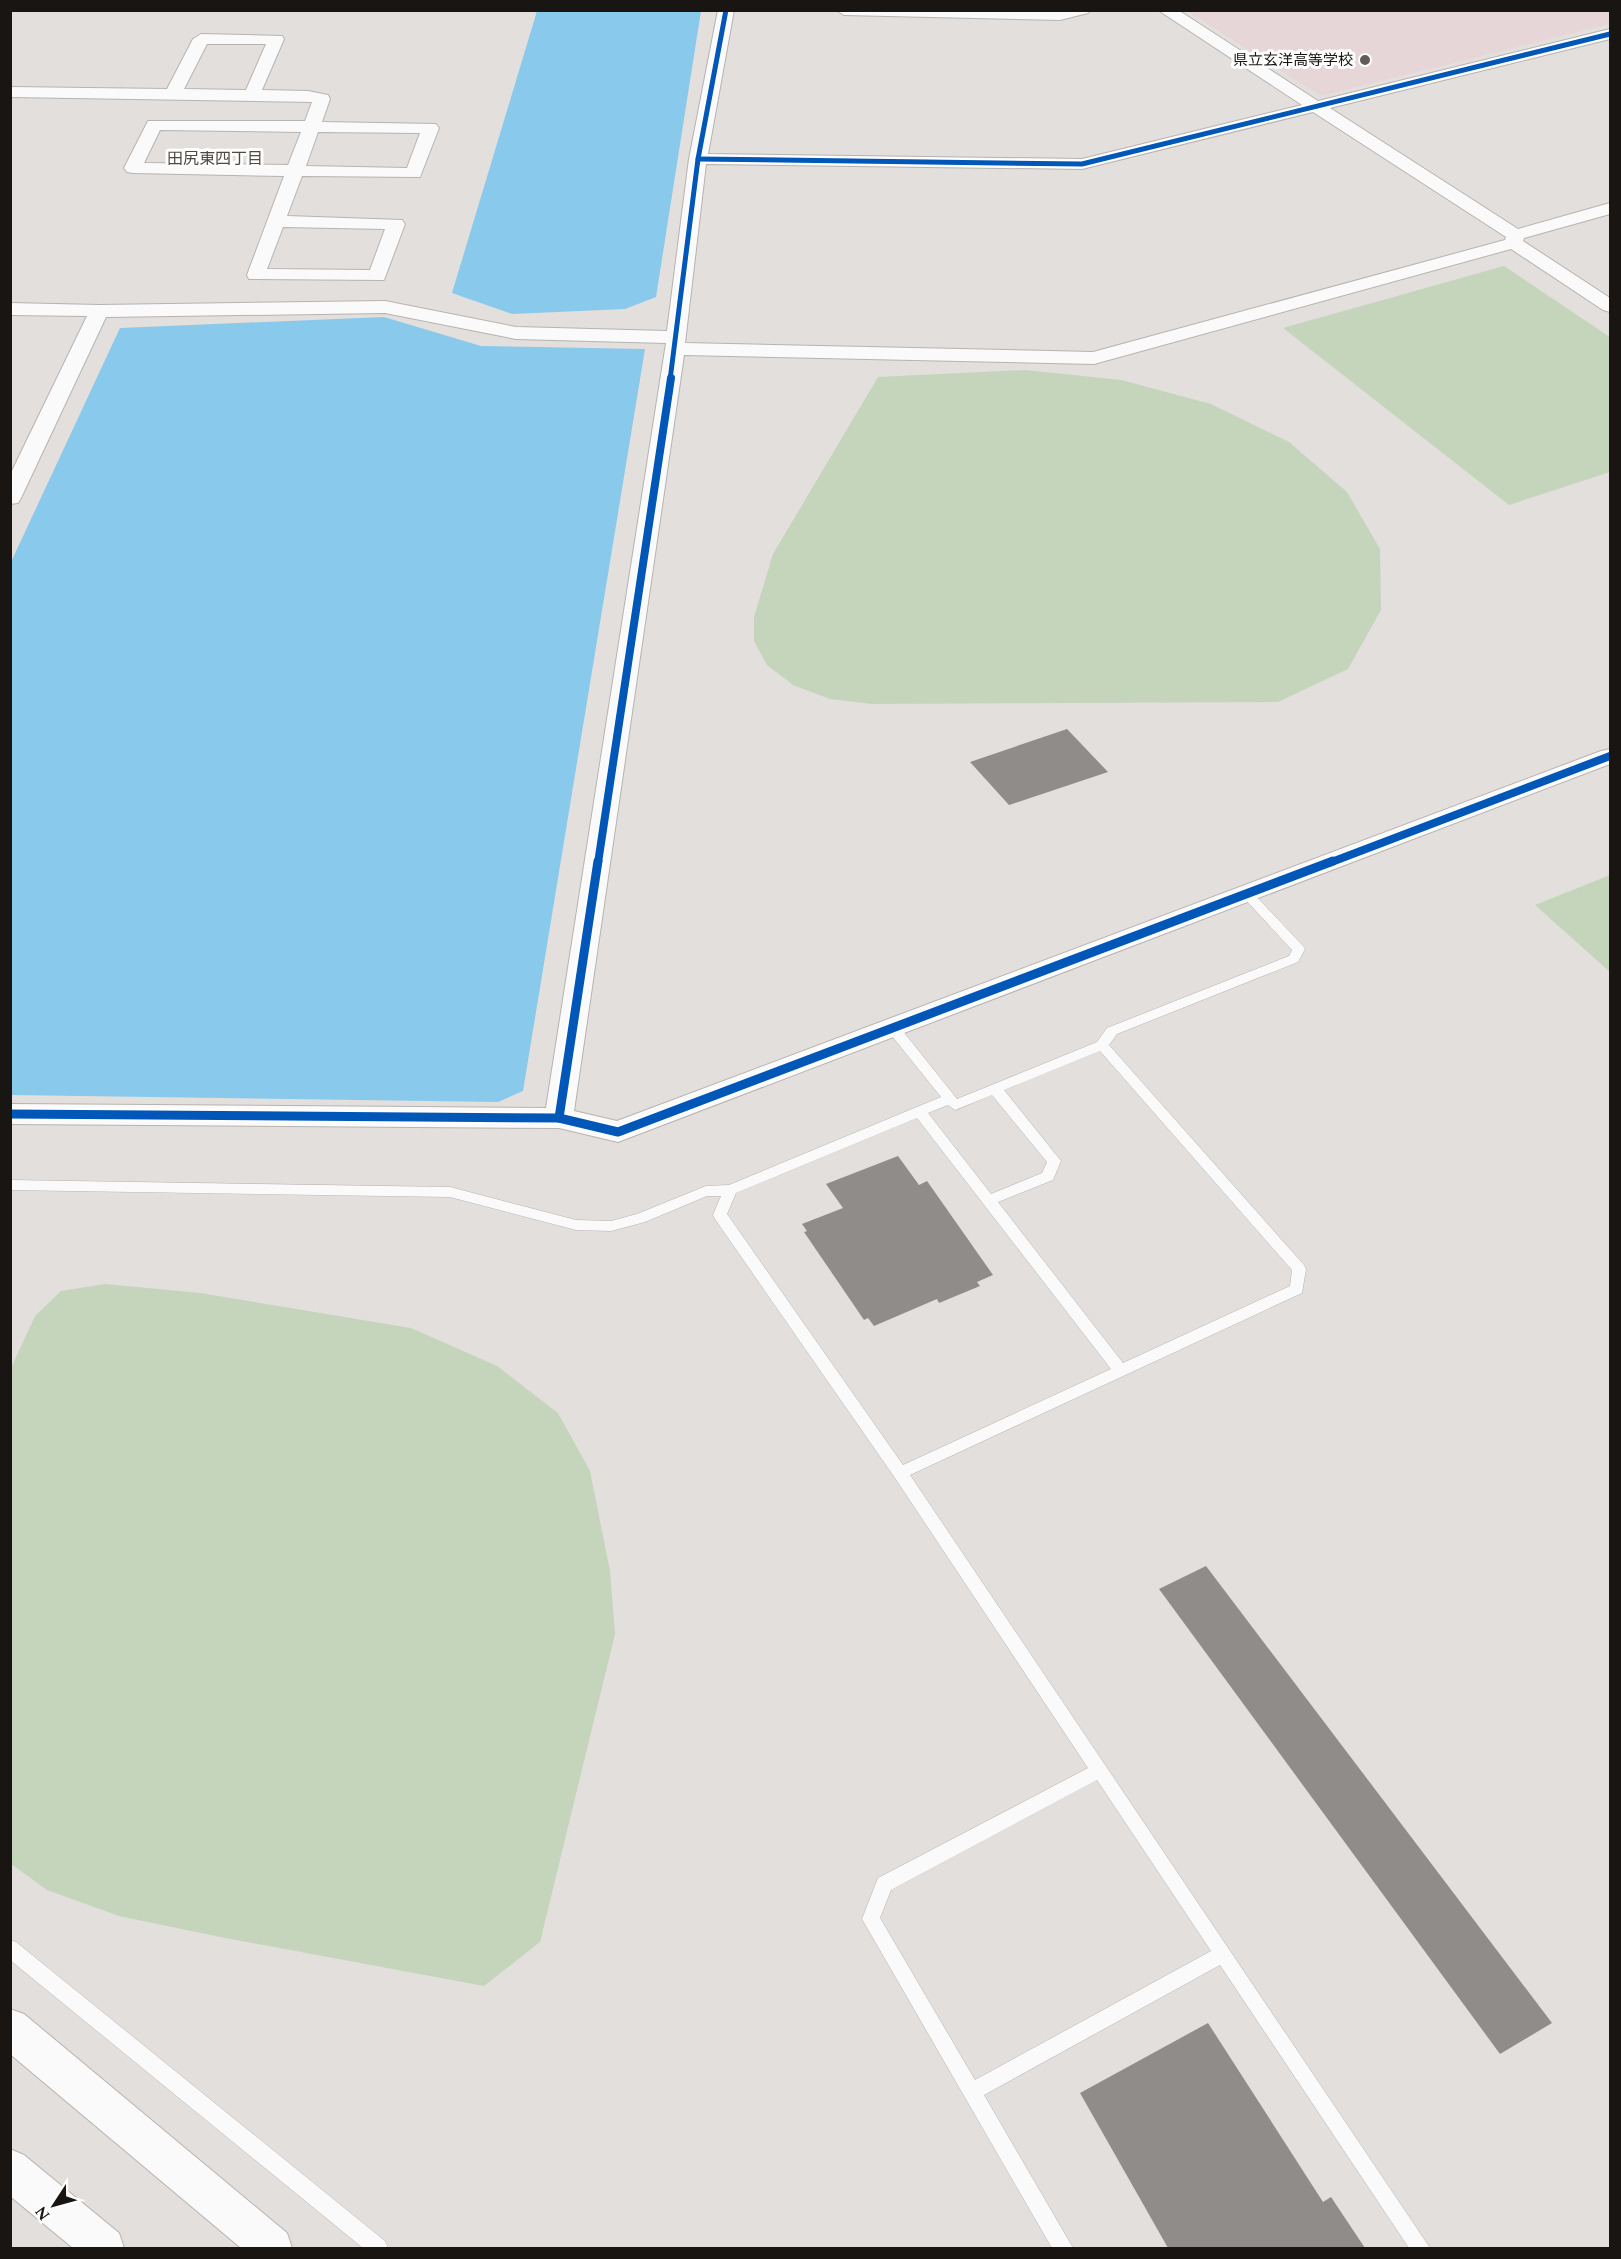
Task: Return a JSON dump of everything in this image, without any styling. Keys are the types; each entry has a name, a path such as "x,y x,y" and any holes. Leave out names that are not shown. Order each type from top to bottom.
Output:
{"street":[{"path":"559,1118 676,343 698,159 726,10"},
{"path":"844,10 1060,15 1082,10"},
{"path":"1166,10 1316,107 1611,306"},
{"path":"698,159 1082,164 1611,34"},
{"path":"173,94 201,39 276,39 252,95"},
{"path":"10,92 308,96 322,99 295,170 276,221 256,275 376,276 396,224 276,221"},
{"path":"154,125 430,128 414,172 295,170 133,168 154,125"},
{"path":"10,309 99,311 385,307 516,333 676,343 1094,358 1514,239 1611,208"},
{"path":"10,498 99,311"},
{"path":"10,1114 559,1118 618,1132 1611,756"},
{"path":"10,2028 272,2248"},
{"path":"10,2169 104,2248"}],"lane":[{"path":"893,1028 955,1105 1102,1045 1112,1031 1294,959 1299,949 1247,894"},
{"path":"900,1473 1298,1289 1299,1269 1102,1045"},
{"path":"989,1200 1048,1176 1054,1161 995,1089"},
{"path":"10,1185 450,1192 576,1225 611,1227 640,1218 706,1191 730,1190 950,1099"},
{"path":"920,1112 1121,1371"},
{"path":"730,1190 720,1215 900,1473 1420,2248"},
{"path":"1063,2248 871,1918 884,1884 1100,1770"},
{"path":"10,1948 378,2248"},
{"path":"971,2092 1223,1954"}],"shaded area":[{"name":"県立玄洋高等学校","path":"1610,10 1610,24 1321,96 1187,11"}],"green space":[{"path":"1504,266 1610,337 1610,472 1509,505 1283,328"},
{"path":"1025,370 1121,380 1211,404 1289,442 1347,492 1380,549 1381,610 1348,669 1278,702 872,704 830,699 793,685 767,665 754,641 754,617 773,554 878,377"},
{"path":"1610,875 1610,972 1535,905"},
{"path":"105,1284 200,1293 411,1328 497,1366 558,1413 590,1471 610,1571 615,1634 540,1942 484,1986 119,1916 47,1890 11,1864 11,1368 35,1316 61,1291"}],"water":[{"path":"537,11 701,11 656,297 625,309 512,314 452,293"},
{"path":"384,317 481,346 645,349 523,1091 498,1102 11,1095 11,562 120,328"}],"building":[{"path":"1067,729 1108,772 1009,805 970,762"},
{"path":"898,1156 919,1185 927,1181 993,1275 977,1282 980,1286 939,1303 937,1299 874,1326 868,1318 864,1320 804,1232 807,1231 802,1224 843,1208 826,1184"},
{"path":"1206,1566 1552,2023 1500,2054 1159,1589"},
{"path":"1208,2023 1323,2202 1331,2197 1365,2248 1168,2248 1080,2093"}],"cycle path":[{"path":"559,1118 675,349 698,159 726,10"},
{"path":"698,159 1082,164 1610,34"},
{"path":"10,1114 559,1118 618,1132 1610,756"}],"place":[{"name":"県立玄洋高等学校","path":"1365,60"}],"district":[{"name":"田尻東四丁目","path":"215,158"}]}
